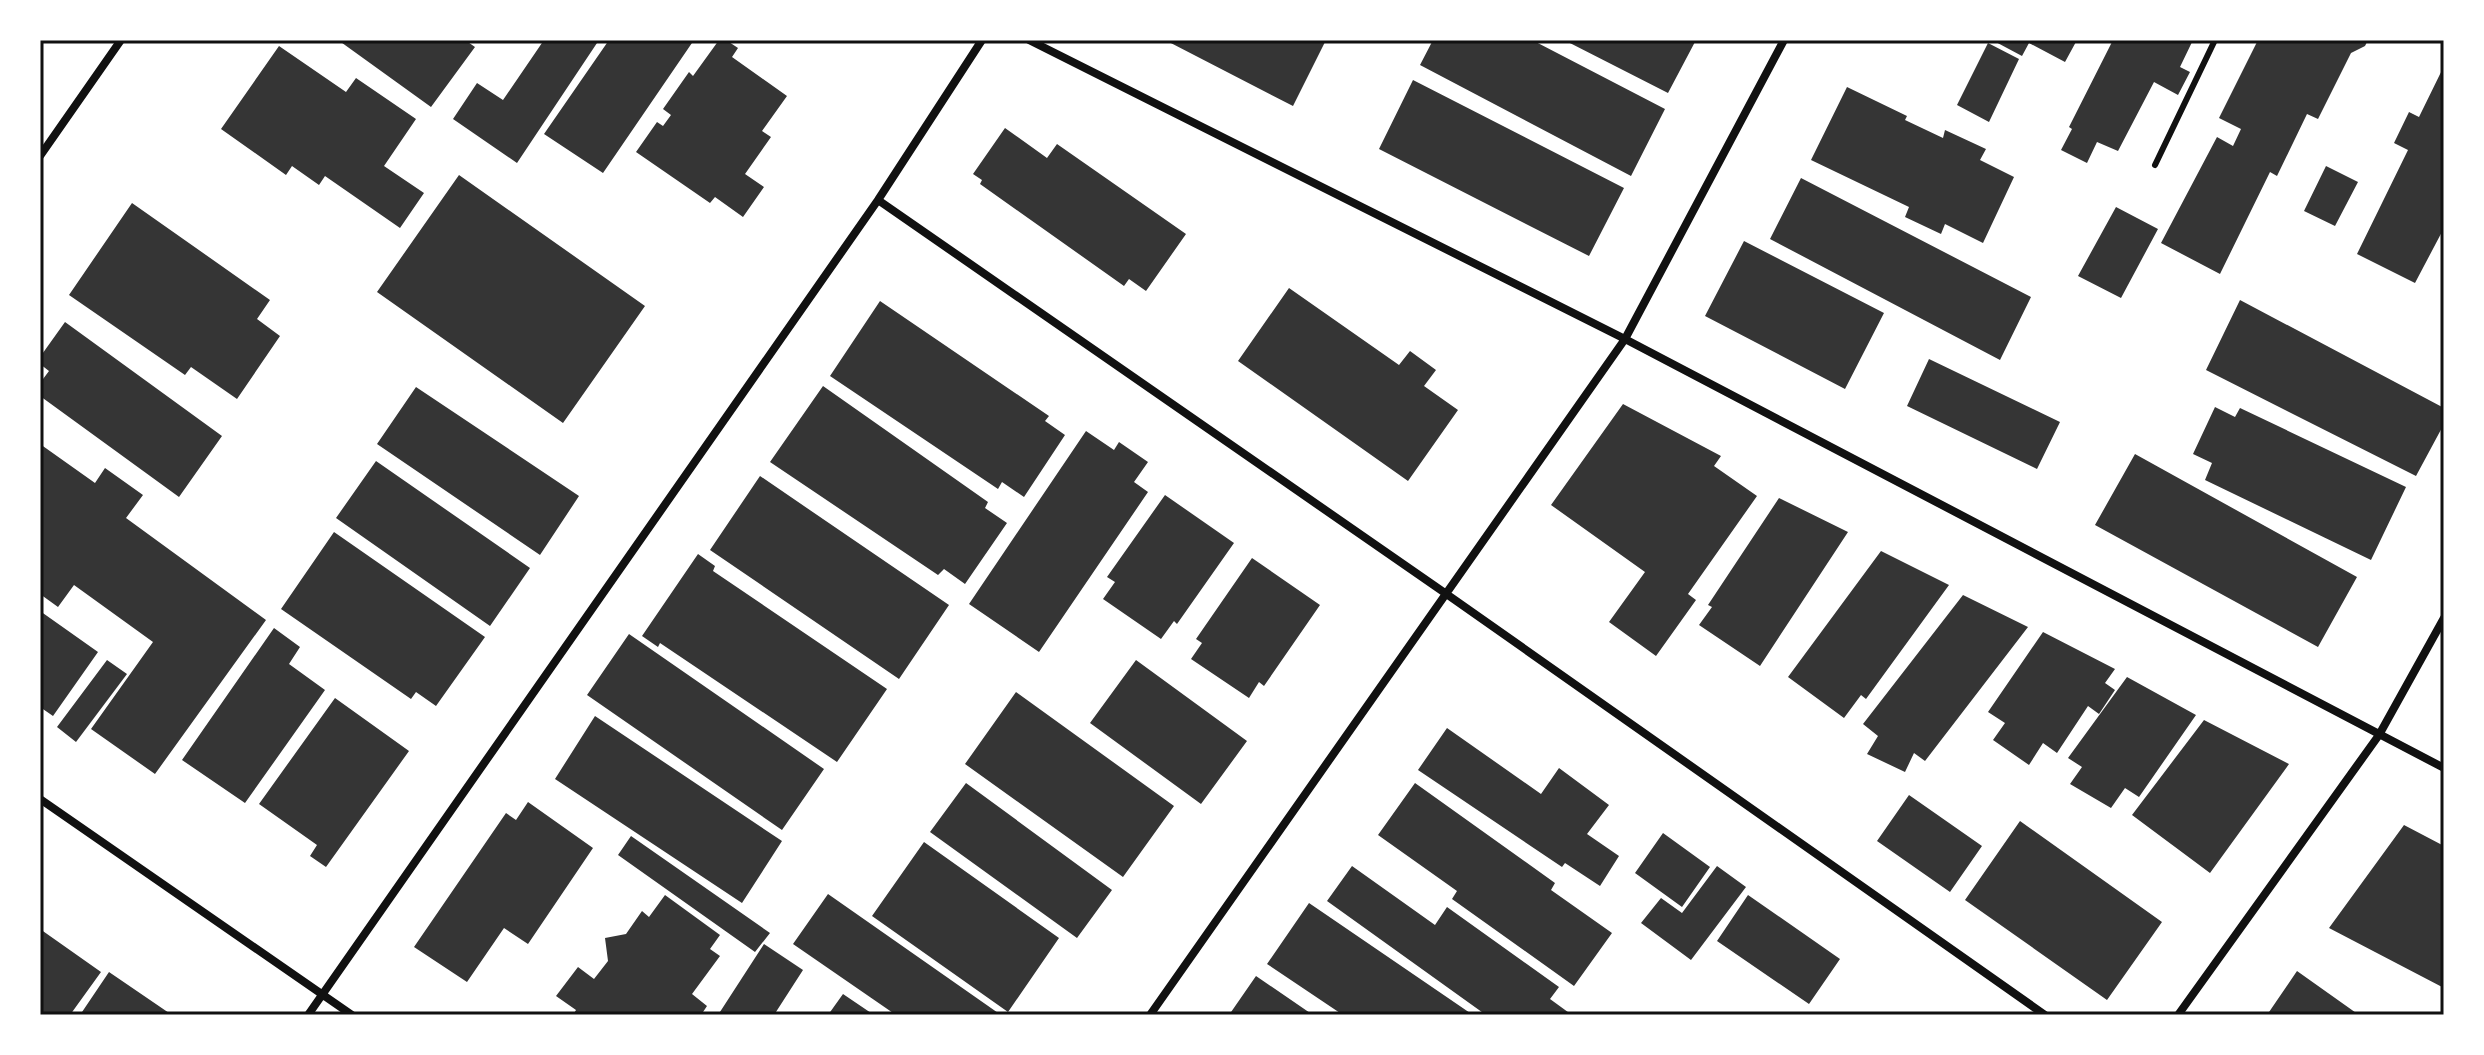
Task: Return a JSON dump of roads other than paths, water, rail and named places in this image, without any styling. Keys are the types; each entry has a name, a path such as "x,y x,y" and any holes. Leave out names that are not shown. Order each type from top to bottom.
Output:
{"street":[{"path":"40,156 121,40"},
{"path":"308,1015 878,200 982,40"},
{"path":"1029,40 1625,339 2444,768"},
{"path":"1150,1015 1625,339 1784,40"},
{"path":"878,200 1445,593 2045,1015"},
{"path":"2178,1015 2379,735 2444,618"},
{"path":"40,799 352,1015"}],"lane":[{"path":"2155,165 2215,40"}]}
